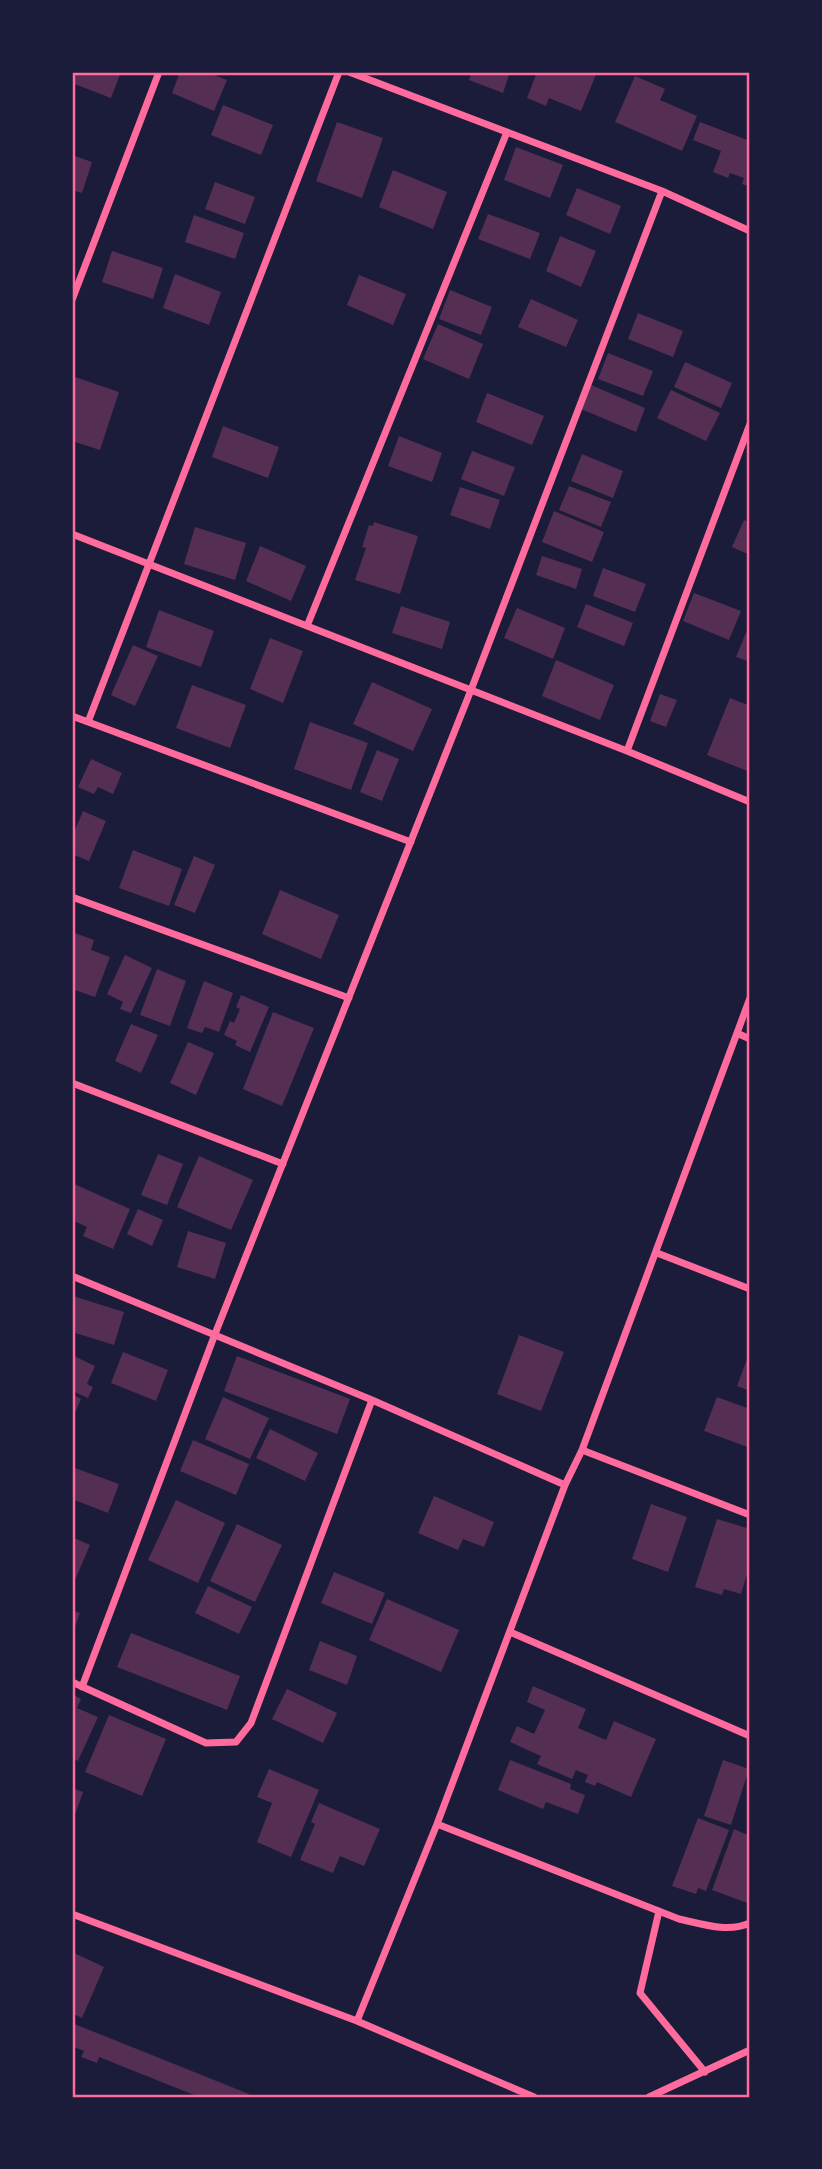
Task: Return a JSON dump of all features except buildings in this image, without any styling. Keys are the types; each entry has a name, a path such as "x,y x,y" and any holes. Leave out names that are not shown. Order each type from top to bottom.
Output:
{"street":[{"path":"72,300 159,72"},
{"path":"88,722 339,72"},
{"path":"349,72 662,191 750,231"},
{"path":"307,626 507,132"},
{"path":"82,1687 215,1334 471,690 662,191"},
{"path":"627,751 750,424"},
{"path":"72,534 627,751 750,802"},
{"path":"72,716 411,842"},
{"path":"72,897 349,998"},
{"path":"357,2021 438,1824 565,1485 582,1450 750,998"},
{"path":"738,1034 750,1039"},
{"path":"72,1083 283,1164"},
{"path":"657,1253 750,1289"},
{"path":"72,1276 372,1400 565,1485"},
{"path":"72,1682 206,1743 236,1742 244,1735 251,1723 372,1400"},
{"path":"582,1450 750,1515"},
{"path":"510,1632 750,1736"},
{"path":"438,1824 679,1919 738,1928 750,1923"},
{"path":"659,1911 640,1993 705,2072"},
{"path":"72,1914 357,2021 534,2097"},
{"path":"649,2097 750,2050"}]}
